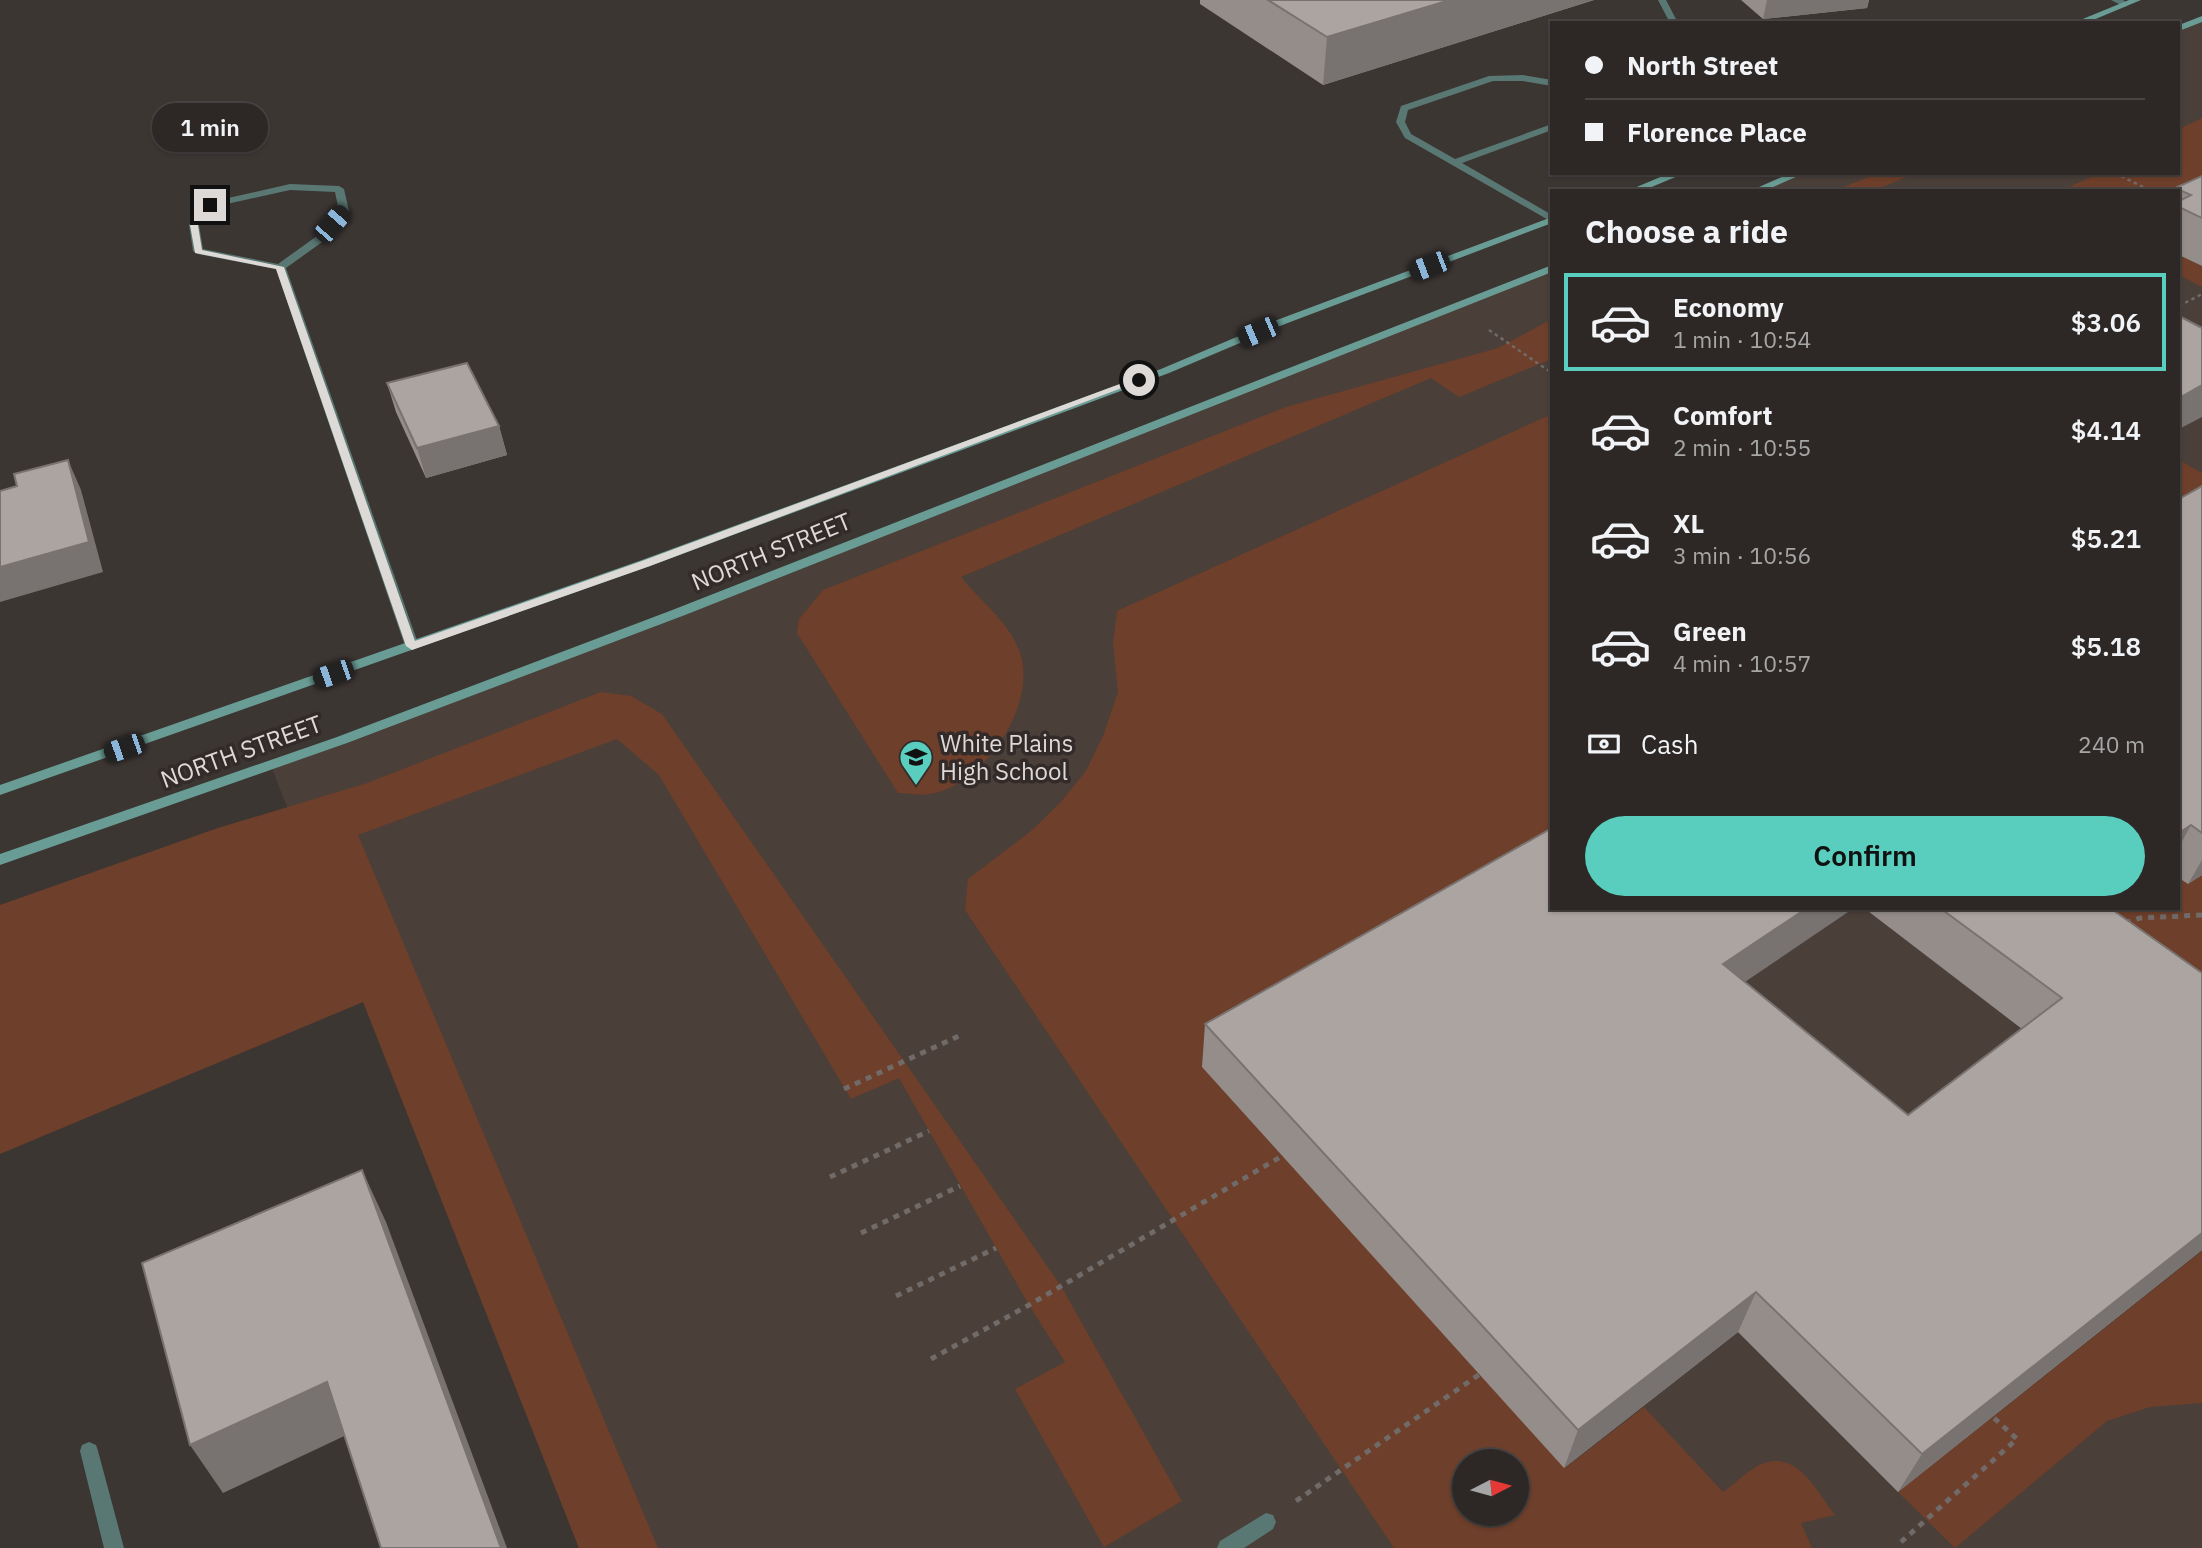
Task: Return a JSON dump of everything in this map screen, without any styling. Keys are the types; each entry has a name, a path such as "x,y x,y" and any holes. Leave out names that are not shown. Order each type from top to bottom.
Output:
{"main road":[{"path":"2082,21 2137,0"},
{"path":"2180,28 2202,19"},
{"path":"1637,189 1675,175"},
{"path":"1760,189 1795,175"},
{"name":"NORTH STREET","path":"0,790 646,564 1165,370 1281,322 1550,220"},
{"name":"NORTH STREET","path":"0,860 295,757 680,612 1550,269"}],"street":[{"path":"1662,0 1673,21"},
{"path":"2115,0 2125,4"},
{"path":"1550,83 1492,78 1404,108 1399,117 1400,126 1408,136 1550,218"},
{"path":"1456,162 1550,128"},
{"path":"290,187 340,189 344,211 321,237 280,267 198,251 194,225 210,205 290,187"},
{"path":"280,267 412,646"},
{"path":"89,1451 114,1548"},
{"path":"1227,1548 1266,1522"}],"path":[{"path":"2119,175 2147,189"},
{"path":"2180,305 2202,294"},
{"path":"1501,338 1550,372"},
{"path":"2116,926 2140,918 2202,915"},
{"path":"844,1089 961,1035"},
{"path":"830,1177 929,1131"},
{"path":"931,1359 1029,1305 1282,1156"},
{"path":"861,1233 960,1186"},
{"path":"896,1296 996,1248"},
{"path":"1266,1522 1479,1374"},
{"path":"1901,1542 2017,1439 1993,1417"}],"shaded area":[{"name":"White Plains High School","path":"2202,19 2202,1548 579,1548 271,766 1550,269 1550,910 2180,910 2180,189 1760,189 1795,175 2180,175 2180,28"},
{"path":"2202,118 2202,207 2180,189 2064,189 2096,175 2180,175 2180,129"},
{"path":"1873,175 1911,175 1878,189 1839,189"},
{"path":"2180,255 2202,266 2202,287 2180,276"},
{"path":"1550,320 1550,360 1459,397 1431,378 961,577 1009,631 1020,653 1023,674 1021,696 1002,740 987,760 950,788 926,795 898,793 797,633 799,619 823,590 1286,407 1498,348"},
{"path":"1550,415 1550,878 1203,1067 1565,1468 1644,1407 1723,1492 1764,1463 1776,1461 1797,1468 1835,1515 1801,1523 1812,1548 1394,1548 965,910 968,879 1031,831 1060,803 1086,771 1103,736 1118,692 1113,643 1117,611"},
{"path":"2180,461 2202,473 2202,499 2180,499"},
{"path":"601,692 631,696 662,714 1061,1286 1182,1501 1104,1547 1015,1389 1065,1362 1029,1305 899,1078 851,1099 659,775 617,739 358,835 658,1548 579,1548 363,1002 0,1154 0,905 218,828 367,783"},
{"path":"2202,875 2202,1035 2106,910 2180,910 2180,879 2188,884"},
{"path":"2202,1251 2202,1403 2150,1407 2107,1421 1955,1548 1898,1492"}],"building":[{"path":"1268,0 1450,0 1327,37"},
{"path":"2202,176 2202,218 2180,207 2180,200 2191,195 2175,188"},
{"path":"2180,317 2202,328 2202,385 2180,397"},
{"path":"467,363 499,426 417,448 387,383"},
{"path":"68,460 89,542 0,567 0,491 17,486 14,474"},
{"path":"2202,486 2202,833 2191,825 2180,832 2180,498"},
{"path":"1550,829 1550,910 1804,910 1723,964 1908,1115 2062,998 1943,910 2113,910 2202,973 2202,1233 1922,1454 1756,1292 1578,1430 1205,1024"},
{"path":"362,1170 501,1548 381,1548 327,1382 190,1445 142,1263"}],"place":[{"name":"White Plains High School","path":"916,787"}],"route":[{"path":"210,205 194,225 198,251 280,267 412,646 646,564 1139,380"}]}
